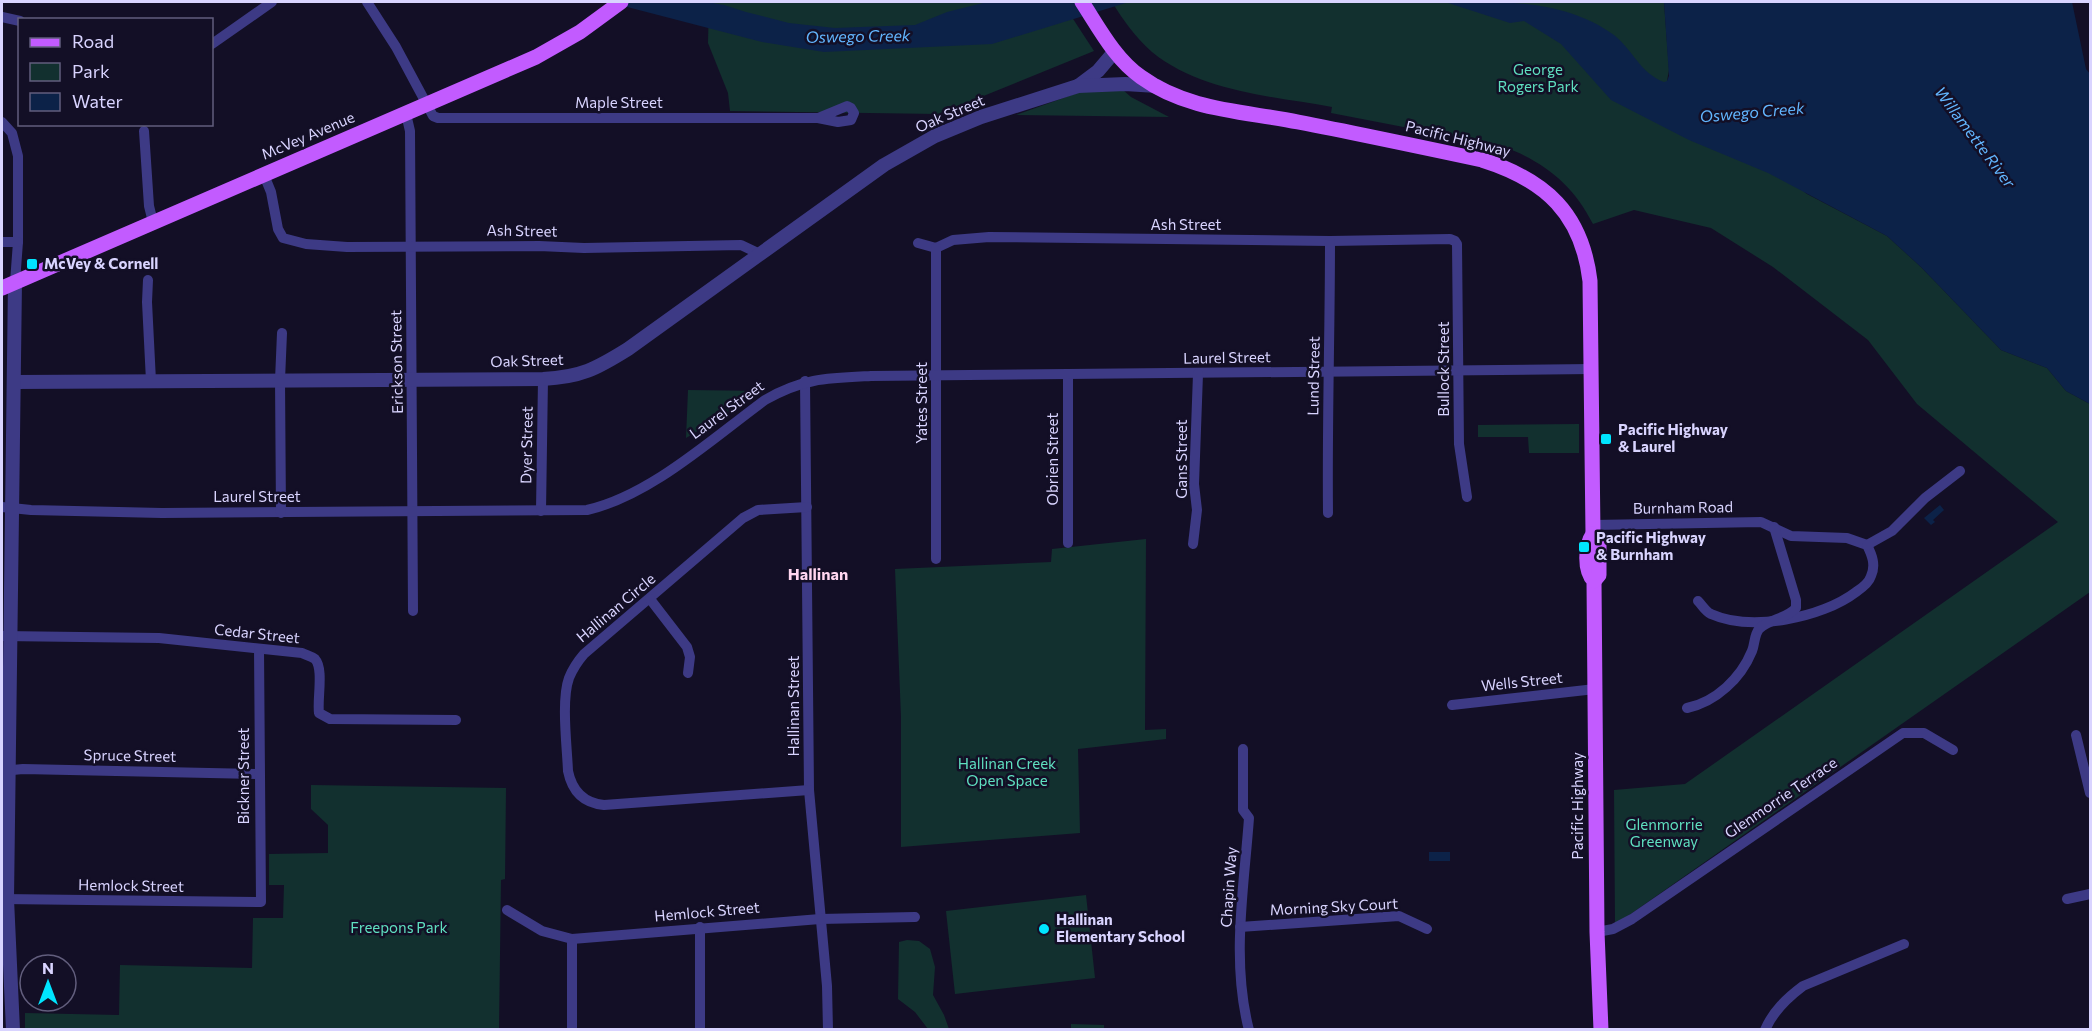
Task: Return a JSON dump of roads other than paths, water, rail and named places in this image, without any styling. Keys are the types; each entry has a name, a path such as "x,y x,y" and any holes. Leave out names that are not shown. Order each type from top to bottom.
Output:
{"main road":[{"name":"McVey Avenue","path":"8,285 552,49 621,2"},
{"name":"Pacific Highway","path":"1082,2 1111,46 1141,77 1179,97 1218,110 1296,121 1482,160 1528,178 1545,190 1558,204 1577,232 1583,247 1590,281 1593,529 1599,541 1599,575 1594,581 1597,932 1601,1029"}],"street":[{"path":"213,43 272,2"},
{"path":"367,2 396,47 426,104"},
{"path":"2,17 18,21"},
{"name":"Oak Street","path":"1078,86 1098,71 1111,46"},
{"name":"Oak Street","path":"8,382 543,379 576,376 606,363 628,349 885,165 935,136 981,117 1078,86 1125,84 1158,87"},
{"name":"Maple Street","path":"426,104 433,116 449,120 818,118"},
{"name":"Erickson Street","path":"406,114 410,131 413,611"},
{"path":"2,1029 13,1029 4,899 8,285 18,242 18,156 12,133 3,123"},
{"path":"144,131 149,206 153,222"},
{"name":"Ash Street","path":"264,175 272,192 275,214 283,238 306,244 347,247 539,246 584,248 741,245 760,254"},
{"name":"Ash Street","path":"936,248 953,240 989,237 1450,239 1455,241"},
{"name":"Lund Street","path":"1328,513 1330,240"},
{"name":"Bullock Street","path":"1455,241 1457,244 1459,444 1467,497"},
{"path":"2,242 18,242"},
{"path":"918,243 936,248"},
{"name":"Yates Street","path":"936,248 936,559"},
{"path":"148,280 151,381"},
{"path":"281,513 282,333"},
{"name":"Laurel Street","path":"7,507 162,513 586,510 617,500 675,468 765,399 790,386 826,378 1592,369"},
{"name":"Obrien Street","path":"1068,374 1068,543"},
{"name":"Gans Street","path":"1193,544 1197,510 1194,484 1198,374"},
{"name":"Dyer Street","path":"541,511 543,379"},
{"name":"Hallinan Street","path":"805,381 809,790 827,986 828,1029"},
{"path":"1698,601 1709,613 1726,618 1773,621 1800,617 1848,599 1871,578 1873,560 1867,545 1892,531 1925,498 1960,471"},
{"name":"Hallinan Circle","path":"807,507 758,510 743,518 584,654 569,677 566,698 570,782 576,792 588,801 604,805 809,790"},
{"name":"Burnham Road","path":"1593,529 1761,522 1791,536 1847,538 1867,545"},
{"path":"1687,708 1711,700 1729,684 1753,650 1757,632 1792,612 1797,604 1774,527"},
{"path":"650,599 687,646 690,657 688,673"},
{"name":"Cedar Street","path":"6,636 159,638 302,653 317,662 319,713 330,719 456,720"},
{"name":"Bickner Street","path":"259,649 261,902"},
{"name":"Wells Street","path":"1452,705 1595,690"},
{"name":"Glenmorrie Terrace","path":"1597,932 1613,929 1632,919 1903,733 1924,733 1953,750"},
{"path":"2076,735 2091,793"},
{"name":"Chapin Way","path":"1243,749 1243,810 1249,818 1240,927 1240,974 1243,1007 1249,1029"},
{"name":"Spruce Street","path":"5,771 259,774"},
{"path":"2067,899 2091,894"},
{"name":"Hemlock Street","path":"4,899 261,902"},
{"name":"Hemlock Street","path":"507,910 542,931 572,939 820,919 915,917"},
{"name":"Morning Sky Court","path":"1240,927 1399,916 1427,929"},
{"path":"700,927 700,1029"},
{"path":"572,939 572,1029"},
{"path":"1765,1029 1784,1002 1803,986 1904,944"}],"water":[{"name":"Oswego Creek","path":"608,2 707,2 789,23 835,28 915,25 947,12 987,2 1129,2 992,44 824,52 762,42"},
{"path":"1445,2 1534,5 1575,15 1595,23 1614,35 1649,73 1664,82 1669,76 1664,2 2072,2 2086,69 2090,74 2090,404 2066,391 2047,368 2001,350 1921,267 1887,236 1768,173 1689,140 1611,100 1561,44 1524,21 1510,23"},
{"path":"1940,505 1944,510 1931,525 1924,518"},
{"path":"1429,852 1450,852 1450,861 1429,861"}],"place":[{"name":"McVey & Cornell","path":"32,264"},
{"name":"Pacific Highway & Laurel","path":"1606,439"},
{"name":"Pacific Highway & Burnham","path":"1584,547"},
{"name":"Hallinan Elementary School","path":"1044,929"}],"district":[{"name":"Hallinan","path":"818,574"}],"park label":[{"name":"George Rogers Park","path":"1538,78"},
{"name":"Hallinan Creek Open Space","path":"1007,772"},
{"name":"Glenmorrie Greenway","path":"1664,834"},
{"name":"Freepons Park","path":"399,928"}],"water label":[{"name":"Willamette River","path":"1975,137"}]}
